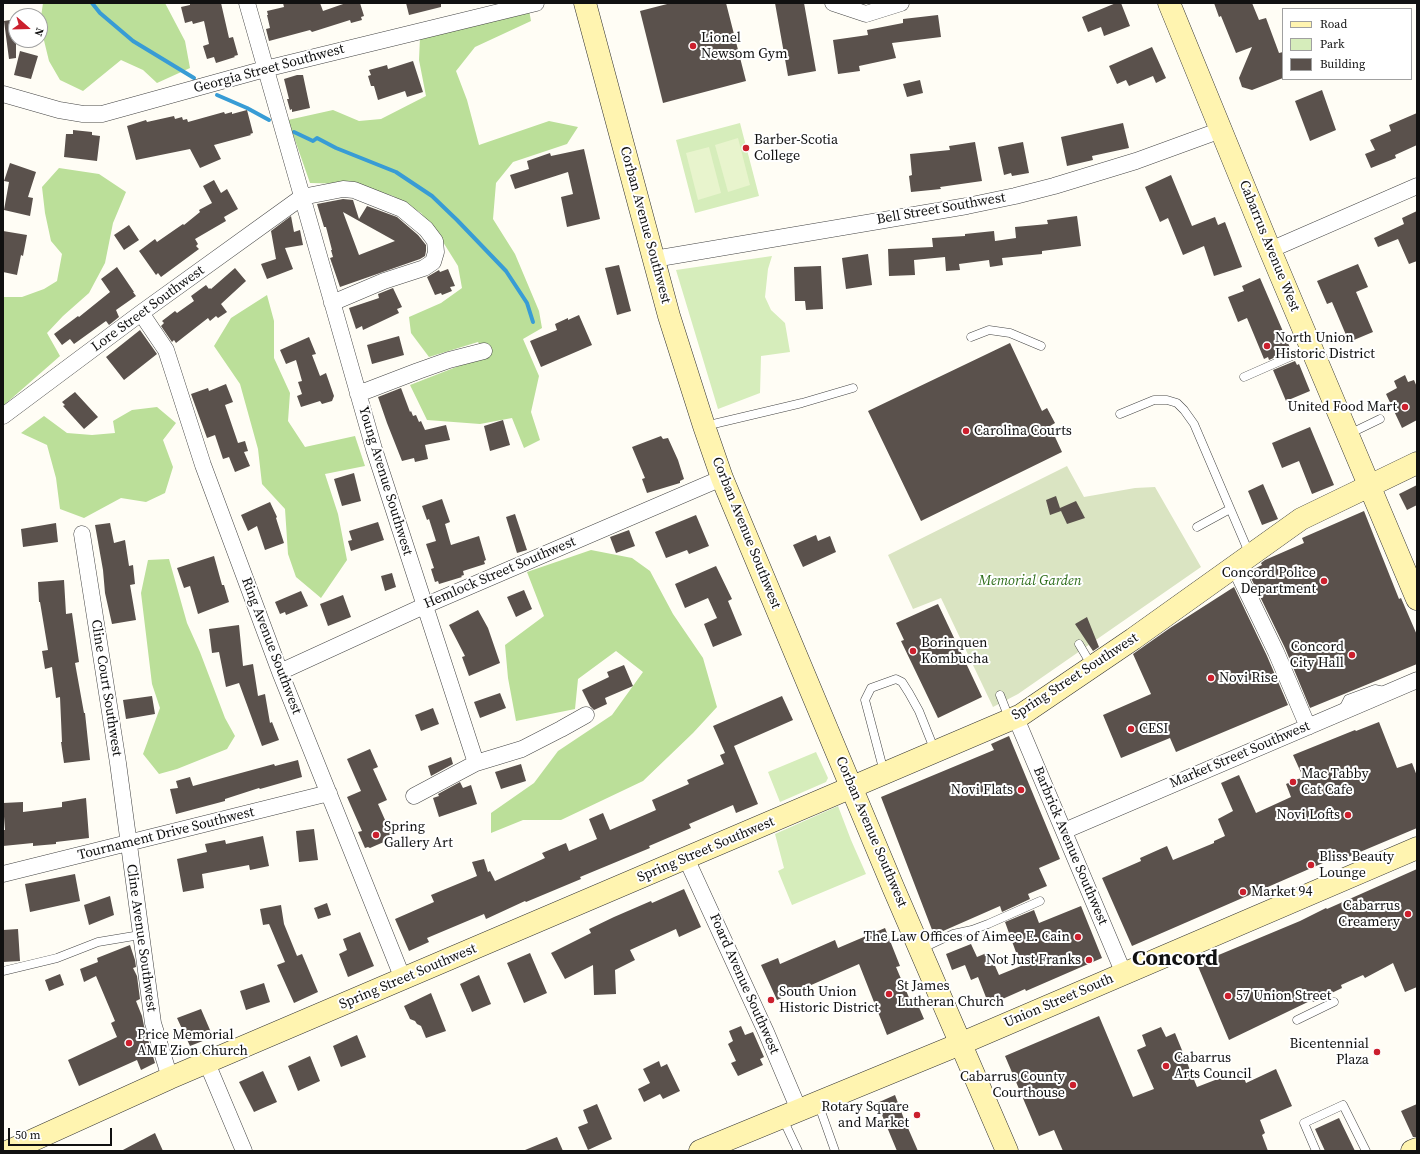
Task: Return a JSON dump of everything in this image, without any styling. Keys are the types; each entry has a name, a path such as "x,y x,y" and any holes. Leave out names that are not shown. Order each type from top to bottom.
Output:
{"street":[{"name":"Young Avenue Southwest","path":"247,3 298,200 332,303 374,449 476,763"},
{"name":"Georgia Street Southwest","path":"3,94 59,110 83,114 102,114 265,69 536,3"},
{"name":"Corban Avenue Southwest","path":"585,3 669,316 722,478 960,1044 1007,1151"},
{"path":"833,3 866,14 901,3"},
{"name":"Cabarrus Avenue West","path":"1169,3 1270,250 1417,599"},
{"name":"Bell Street Southwest","path":"654,260 1015,196 1054,186 1136,160 1221,130"},
{"path":"1270,250 1417,186"},
{"path":"298,200 343,188 354,190 402,209 426,229 434,241 436,252 433,262 424,268 384,281 332,303"},
{"name":"Lore Street Southwest","path":"3,416 141,313 298,200"},
{"name":"Ring Avenue Southwest","path":"141,313 166,350 203,465 280,672 403,979"},
{"path":"358,394 430,367 484,351"},
{"name":"Spring Street Southwest","path":"9,1151 170,1078 1013,719 1093,667 1301,519 1417,462"},
{"name":"Hemlock Street Southwest","path":"280,672 424,606 722,478"},
{"name":"Cline Court Southwest","path":"82,534 118,762 128,843"},
{"path":"1243,561 1276,652 1308,727"},
{"name":"Market Street Southwest","path":"1064,831 1417,680"},
{"path":"414,796 476,763 522,749 561,730 586,714"},
{"name":"Barbrick Avenue Southwest","path":"1013,719 1064,831 1124,974"},
{"name":"Tournament Drive Southwest","path":"3,874 329,794"},
{"name":"Cline Avenue Southwest","path":"128,843 152,1023 170,1078"},
{"name":"Union Street South","path":"700,1151 960,1044 1417,848"},
{"name":"Foard Avenue Southwest","path":"686,858 800,1110"},
{"path":"207,1063 244,1151"},
{"path":"1412,1151 1417,1149"}],"lane":[{"path":"971,337 989,330 1010,333 1042,346"},
{"path":"1244,377 1311,347"},
{"path":"704,426 802,403 853,388"},
{"path":"1120,414 1154,400 1167,400 1177,403 1184,410 1194,424 1230,509 1243,561"},
{"path":"1348,434 1380,419"},
{"path":"1197,527 1230,509"},
{"path":"1079,644 1093,667"},
{"path":"884,774 865,700 871,688 896,679 902,682 910,693 919,711 936,752"},
{"path":"1000,695 1013,719"},
{"path":"920,949 953,934 972,930 988,924 1040,900"},
{"path":"3,971 57,958 98,942 140,935"},
{"path":"1297,1020 1334,1002"},
{"path":"1316,1151 1304,1123 1343,1105 1366,1151"},
{"path":"798,1151 800,1110"},
{"path":"800,1110 835,1151"}],"green space":[{"path":"43,3 165,3 185,41 190,68 157,83 143,70 121,60 83,91 60,80 49,61 46,48 48,48 48,8 42,8"},
{"path":"529,10 531,21 475,47 456,71 467,100 479,145 549,121 578,127 567,144 513,162 496,183 493,219 515,254 539,311 542,328 523,339 539,376 531,412 540,440 524,448 512,418 480,424 427,420 410,385 487,355 478,342 429,357 411,333 409,317 441,303 462,288 458,266 443,242 421,213 393,196 352,184 310,183 288,120 333,110 359,121 381,119 426,96 419,60 420,37"},
{"path":"740,123 759,196 695,213 676,140"},
{"path":"738,138 750,185 728,192 715,145"},
{"path":"709,147 721,193 698,200 686,153"},
{"path":"59,168 99,174 126,192 113,223 105,263 89,293 63,316 47,333 60,356 3,406 3,297 22,297 44,289 57,281 62,254 51,241 45,213 42,187"},
{"path":"772,256 768,269 765,297 771,310 785,323 790,352 761,356 760,393 718,409 676,270"},
{"path":"267,295 274,321 274,358 290,393 288,421 305,447 355,436 365,466 325,474 338,514 347,560 321,598 296,577 288,554 285,509 262,484 258,449 240,384 214,346 231,318"},
{"path":"157,407 176,423 163,440 173,467 165,493 146,502 121,498 84,518 60,509 56,478 47,445 21,433 44,416 67,433 92,435 115,433 113,421 132,410"},
{"name":"Memorial Garden","path":"1067,466 1084,497 1135,488 1155,487 1201,567 1018,694 993,707 941,598 913,609 888,555"},
{"path":"591,550 632,558 650,571 673,614 703,658 717,707 693,733 643,781 561,820 523,820 491,833 491,813 534,783 558,751 612,715 643,672 616,651 578,679 575,709 516,721 508,678 505,645 544,616 527,572"},
{"path":"169,559 187,623 200,652 225,718 235,736 227,749 177,769 159,774 143,754 160,708 152,684 141,593 148,560"},
{"path":"816,752 828,778 826,782 780,802 768,772"},
{"path":"838,806 866,874 792,905 778,871 784,868 775,834"}],"building":[{"path":"190,3 221,3 229,38 233,37 238,55 216,63 214,57 207,59 203,46 209,44 204,21 193,24 192,21 185,23 181,7 190,5"},
{"path":"283,3 320,3 323,11 346,3 360,3 364,16 361,17 362,20 351,23 350,20 312,32 310,30 269,41 266,29 270,28 267,11 284,7"},
{"path":"406,3 441,3 441,7 409,15"},
{"name":"Lionel Newsom Gym","path":"671,3 726,3 746,81 663,103 640,11"},
{"path":"775,3 804,3 816,71 788,76"},
{"path":"1116,3 1121,3 1130,26 1104,36 1101,27 1088,32 1082,17"},
{"path":"1214,3 1252,3 1259,20 1266,18 1279,53 1282,52 1282,78 1252,90 1242,87 1239,78 1252,47 1236,53 1221,16 1219,17"},
{"path":"938,15 941,37 892,43 896,58 859,66 860,71 838,74 833,40 868,35 867,30 903,23 903,19"},
{"path":"8,20 8,48 16,48 16,58 9,59 4,21"},
{"path":"1152,47 1166,78 1156,83 1153,76 1129,86 1126,80 1117,84 1109,66"},
{"path":"20,51 38,56 31,79 14,75"},
{"path":"413,61 423,92 407,97 405,91 378,100 374,86 371,86 368,76 371,75 369,70 387,65 388,69"},
{"path":"297,75 303,75 310,108 292,112 287,99 289,99 284,79"},
{"path":"920,80 923,93 907,97 903,84"},
{"path":"1322,90 1336,130 1310,141 1295,101"},
{"path":"247,110 253,133 250,134 251,135 214,145 221,159 200,168 190,149 136,160 127,126 146,120 147,122 174,116 175,119 182,117 183,120 187,119 188,122 224,112 225,114 232,112 232,114"},
{"path":"1417,113 1417,145 1395,155 1396,158 1371,168 1365,154 1375,150 1370,140 1391,131 1389,125"},
{"path":"1123,123 1129,148 1092,156 1093,160 1067,166 1061,137"},
{"path":"73,130 92,132 92,135 100,136 97,161 64,157 66,134 73,134"},
{"path":"975,142 982,181 940,187 941,189 911,192 909,176 912,175 910,154 950,150 949,146"},
{"path":"1023,142 1029,173 1012,176 1011,173 1004,175 998,147"},
{"path":"584,149 600,219 567,227 561,197 573,194 568,172 515,189 510,175 529,169 527,161 550,153 551,156"},
{"path":"10,163 36,172 28,197 33,198 30,216 4,210 9,182 4,181"},
{"path":"1171,175 1192,226 1215,217 1218,225 1225,222 1242,267 1214,276 1204,246 1183,255 1168,218 1160,222 1145,187"},
{"path":"214,180 221,193 227,189 238,209 224,217 226,221 195,239 198,244 196,246 199,249 161,277 158,273 156,275 139,251 155,239 157,242 183,224 184,225 200,212 199,210 212,203 203,186"},
{"path":"343,199 353,200 359,219 367,206 397,217 418,235 426,245 425,256 340,287 330,258 333,257 326,227 324,227 317,204","holes":["343,212 395,241 359,255"]},
{"path":"1417,211 1417,261 1409,264 1398,239 1378,247 1374,238 1404,224 1402,218"},
{"path":"291,216 294,232 300,230 303,245 285,248 293,269 267,279 261,264 276,259 271,231"},
{"path":"1077,216 1081,246 1042,251 1042,254 1002,258 1003,265 990,267 989,260 959,264 960,270 946,271 945,257 914,260 915,275 889,276 888,249 933,247 932,238 965,236 965,234 994,231 995,241 1016,238 1015,227 1048,224 1047,220"},
{"path":"129,225 139,240 124,250 114,235"},
{"path":"3,231 27,235 23,256 21,255 17,275 3,272"},
{"path":"868,254 872,285 846,289 842,258"},
{"path":"1358,264 1368,287 1356,292 1373,332 1349,342 1332,302 1327,304 1317,281"},
{"path":"619,265 631,311 617,315 605,268"},
{"path":"821,266 823,309 806,310 805,301 795,301 794,267"},
{"path":"117,267 136,296 116,310 119,317 109,325 106,321 74,344 70,339 62,345 54,334 78,316 79,317 110,292 101,279"},
{"path":"235,268 246,281 221,304 227,312 218,318 216,316 210,321 208,318 176,343 174,340 172,342 161,326 164,323 162,321 175,311 177,313 194,301 191,296 206,285 209,289 211,289"},
{"path":"448,269 455,286 450,287 452,291 442,295 441,293 435,295 427,277 439,270 440,272"},
{"path":"1260,278 1291,350 1269,360 1268,357 1264,359 1247,318 1238,322 1228,297 1244,291 1242,286"},
{"path":"393,288 402,307 397,309 399,313 363,330 362,326 356,329 349,308 379,298 378,294"},
{"path":"579,315 592,345 541,367 530,341 557,330 555,324"},
{"path":"140,330 157,354 124,380 106,357"},
{"path":"399,336 404,355 372,364 367,345"},
{"path":"309,337 316,354 312,355 320,376 326,373 334,396 332,401 322,404 320,401 301,407 297,396 302,394 298,382 302,381 296,360 286,364 280,350"},
{"name":"Carolina Courts","path":"1010,343 1042,411 1047,408 1055,423 1050,426 1062,452 921,521 868,411"},
{"path":"1295,361 1297,365 1299,364 1310,391 1286,401 1273,370"},
{"name":"United Food Mart","path":"1405,375 1408,382 1414,380 1417,387 1417,420 1402,428 1386,394 1397,388 1394,381"},
{"path":"226,384 233,402 225,405 238,443 245,441 248,451 244,452 250,466 235,472 229,457 223,459 215,435 207,438 191,394 208,388 209,391"},
{"path":"401,388 410,412 411,411 413,416 416,415 419,422 421,421 425,430 446,425 450,440 425,445 428,459 415,462 414,458 402,461 387,423 378,397"},
{"path":"75,392 98,417 84,429 63,406 65,405 62,402"},
{"path":"503,420 510,445 490,451 484,426"},
{"path":"1310,427 1334,485 1312,494 1299,461 1282,468 1272,443"},
{"path":"661,436 663,439 668,438 678,460 684,479 680,481 680,483 647,493 642,479 645,478 632,447"},
{"path":"354,473 361,501 342,506 334,479"},
{"path":"1263,484 1278,519 1262,525 1248,491"},
{"path":"1417,485 1417,505 1407,510 1399,494"},
{"path":"1056,496 1060,508 1076,501 1085,518 1067,524 1061,511 1050,515 1046,500"},
{"path":"442,499 450,522 445,524 451,545 479,536 486,560 484,561 485,564 463,571 464,575 461,576 462,577 439,584 438,581 435,582 431,569 434,568 426,544 436,541 429,519 427,520 422,506"},
{"path":"270,502 277,517 276,518 284,543 265,550 257,526 248,531 241,515"},
{"path":"1364,511 1399,599 1401,598 1417,635 1417,664 1310,708 1285,648 1250,576 1253,574 1252,570 1262,565 1261,563 1265,560 1304,543 1302,538"},
{"path":"515,514 527,550 517,553 506,517"},
{"path":"696,515 709,546 689,554 687,550 666,558 655,532"},
{"path":"378,522 384,540 351,551 348,541 352,540 349,531"},
{"path":"56,523 58,542 23,547 21,529"},
{"path":"110,523 114,543 125,540 129,566 133,565 135,584 130,585 136,620 112,624 105,593 103,570 95,525"},
{"path":"629,530 635,546 616,553 610,537"},
{"path":"816,535 818,541 830,536 836,552 803,567 793,545"},
{"path":"214,556 222,585 224,585 229,602 198,614 190,586 184,588 177,568"},
{"path":"716,566 732,599 728,601 742,635 713,647 704,624 717,618 708,598 685,608 675,584"},
{"path":"392,573 396,587 385,591 381,576"},
{"path":"64,580 66,614 72,613 79,662 75,663 85,713 90,760 64,763 61,742 60,697 56,698 52,667 45,669 42,651 48,650 39,602 38,582"},
{"name":"Novi Rise","path":"1234,587 1267,656 1288,705 1176,752 1170,738 1121,758 1103,715 1151,694 1133,654 1170,628"},
{"path":"524,590 532,609 516,617 507,597"},
{"path":"301,591 308,606 286,615 285,612 280,614 275,602"},
{"path":"343,595 351,617 328,626 320,604"},
{"path":"938,604 982,697 938,718 901,641 904,640 896,623"},
{"path":"478,610 488,628 500,663 469,676 462,657 465,656 449,625"},
{"path":"1087,617 1099,647 1093,651 1075,624"},
{"path":"239,625 243,666 253,664 258,696 265,694 270,723 272,722 279,740 262,746 239,683 226,687 219,652 212,653 209,629"},
{"path":"624,665 633,686 605,698 607,704 594,710 590,706 582,690 609,677 607,672"},
{"path":"500,693 506,708 480,718 474,702"},
{"path":"152,696 155,714 126,719 123,700"},
{"path":"782,696 793,720 734,746 758,804 736,813 733,805 689,824 691,828 649,846 650,848 486,919 484,914 427,938 429,942 409,951 395,919 434,902 431,895 477,876 472,862 484,859 488,872 490,871 495,881 545,858 542,853 566,843 569,851 597,839 589,819 603,813 610,830 656,810 652,800 689,784 687,780 724,764 720,755 725,753 713,726"},
{"path":"433,708 439,724 421,731 415,715"},
{"path":"1379,722 1397,768 1412,763 1417,776 1417,828 1341,860 1339,856 1132,946 1102,878 1141,861 1140,858 1167,846 1173,860 1214,843 1214,841 1225,836 1218,819 1233,811 1221,783 1239,775 1256,813 1291,797 1286,784 1303,777 1293,755"},
{"path":"1009,736 1060,859 1039,868 1047,886 1028,894 1030,899 1002,912 1000,906 934,935 881,797 994,750 991,744"},
{"path":"370,749 378,767 373,769 387,800 378,804 393,838 370,848 365,848 358,832 362,831 347,797 361,791 347,759"},
{"path":"451,757 453,764 431,776 428,766"},
{"path":"298,760 302,777 260,789 259,788 225,799 225,801 176,814 170,789 178,788 176,781 190,777 193,786 274,764 275,766"},
{"path":"521,764 526,781 501,789 495,772"},
{"path":"460,782 463,788 471,785 477,804 439,817 433,798 439,796 438,794"},
{"path":"86,798 89,838 56,842 56,844 33,846 33,843 3,846 3,830 5,830 3,803 23,802 23,812 62,807 62,802"},
{"path":"314,829 318,860 299,862 296,831"},
{"path":"263,836 269,866 250,870 249,865 202,874 204,888 183,892 177,859 207,852 205,844 225,840 226,844"},
{"path":"1417,869 1417,987 1405,992 1393,963 1365,978 1363,975 1341,985 1342,988 1313,1002 1312,1000 1229,1040 1197,964 1300,921 1326,908 1327,909"},
{"path":"75,874 80,901 30,912 25,884"},
{"path":"684,889 701,927 679,937 676,929 630,950 635,960 615,970 616,994 594,995 593,965 565,979 551,953 591,933 589,929 651,901 652,903"},
{"path":"110,896 114,915 89,925 84,905"},
{"path":"327,903 331,915 318,919 314,908"},
{"path":"281,905 284,924 297,956 302,954 318,992 294,1003 277,965 285,962 269,924 263,925 260,909"},
{"path":"1081,906 1102,958 1026,991 1025,989 989,1005 978,977 971,980 965,965 952,970 946,954 971,944 977,957 989,952 999,975 1021,966 1005,922 1034,910 1039,923"},
{"path":"885,928 900,966 896,967 913,1007 918,1005 924,1019 887,1035 859,964 777,1000 761,965 778,958 780,964 835,940 838,948"},
{"path":"18,929 20,961 3,962 3,930"},
{"path":"360,932 374,966 348,977 339,954 347,950 343,939"},
{"path":"130,945 135,960 136,967 133,968 137,976 140,999 136,1001 142,1016 155,1063 141,1070 137,1060 79,1086 68,1060 117,1037 111,1023 115,1021 96,976 84,982 80,969 98,962 97,958"},
{"path":"530,953 547,993 524,1003 507,963"},
{"path":"60,974 64,985 49,991 45,980"},
{"path":"479,975 491,1004 472,1012 460,984"},
{"path":"264,983 270,1002 246,1010 240,991"},
{"path":"431,993 446,1031 426,1038 421,1026 410,1019 404,1006"},
{"path":"201,1009 213,1037 190,1046 177,1018"},
{"name":"Cabarrus County Courthouse","path":"1099,1016 1133,1097 1154,1089 1137,1050 1146,1046 1142,1035 1161,1027 1166,1037 1175,1033 1197,1087 1241,1070 1246,1083 1276,1069 1292,1106 1260,1120 1265,1133 1262,1135 1268,1151 1063,1151 1054,1130 1039,1136 1005,1056"},
{"path":"741,1026 745,1035 753,1032 764,1057 760,1059 763,1065 738,1076 731,1063 736,1061 728,1044 733,1041 729,1031"},
{"path":"357,1035 366,1057 341,1067 333,1046"},
{"path":"310,1056 320,1081 298,1091 288,1066"},
{"path":"659,1061 661,1067 667,1064 680,1091 663,1099 660,1094 644,1102 638,1089 650,1083 643,1069"},
{"path":"263,1071 277,1102 254,1112 239,1082"},
{"path":"895,1095 918,1151 897,1151 877,1103"},
{"path":"597,1104 612,1139 588,1150 578,1127 588,1123 583,1110"},
{"path":"1417,1104 1417,1137 1413,1137 1401,1111"},
{"path":"1339,1118 1355,1151 1325,1151 1315,1129"},
{"path":"155,1133 163,1151 121,1151"},
{"path":"557,1137 563,1151 525,1151 525,1150"}],"waterway":[{"path":"92,3 100,13 133,41 194,78"},
{"path":"217,95 247,108 269,120"},
{"path":"294,132 313,141 317,138 336,148 396,172 432,196 506,271 527,303 533,322"}],"place":[{"name":"Lionel Newsom Gym","path":"693,46"},
{"name":"Barber-Scotia College","path":"746,148"},
{"name":"North Union Historic District","path":"1267,346"},
{"name":"United Food Mart","path":"1405,407"},
{"name":"Carolina Courts","path":"966,431"},
{"name":"Concord Police Department","path":"1324,581"},
{"name":"Borinquen Kombucha","path":"913,651"},
{"name":"Concord City Hall","path":"1352,655"},
{"name":"Novi Rise","path":"1211,678"},
{"name":"CESI","path":"1131,729"},
{"name":"Mac Tabby Cat Cafe","path":"1293,782"},
{"name":"Novi Flats","path":"1021,790"},
{"name":"Novi Lofts","path":"1348,815"},
{"name":"Spring Gallery Art","path":"376,835"},
{"name":"Bliss Beauty Lounge","path":"1311,865"},
{"name":"Market 94","path":"1243,892"},
{"name":"Cabarrus Creamery","path":"1408,914"},
{"name":"The Law Offices of Aimee E. Cain","path":"1078,937"},
{"name":"Not Just Franks","path":"1089,960"},
{"name":"St James Lutheran Church","path":"889,994"},
{"name":"57 Union Street","path":"1228,996"},
{"name":"South Union Historic District","path":"771,1000"},
{"name":"Price Memorial AME Zion Church","path":"129,1043"},
{"name":"Bicentennial Plaza","path":"1377,1052"},
{"name":"Cabarrus Arts Council","path":"1166,1066"},
{"name":"Cabarrus County Courthouse","path":"1073,1085"},
{"name":"Rotary Square and Market","path":"917,1115"}],"district":[{"name":"Concord","path":"1175,959"}]}
